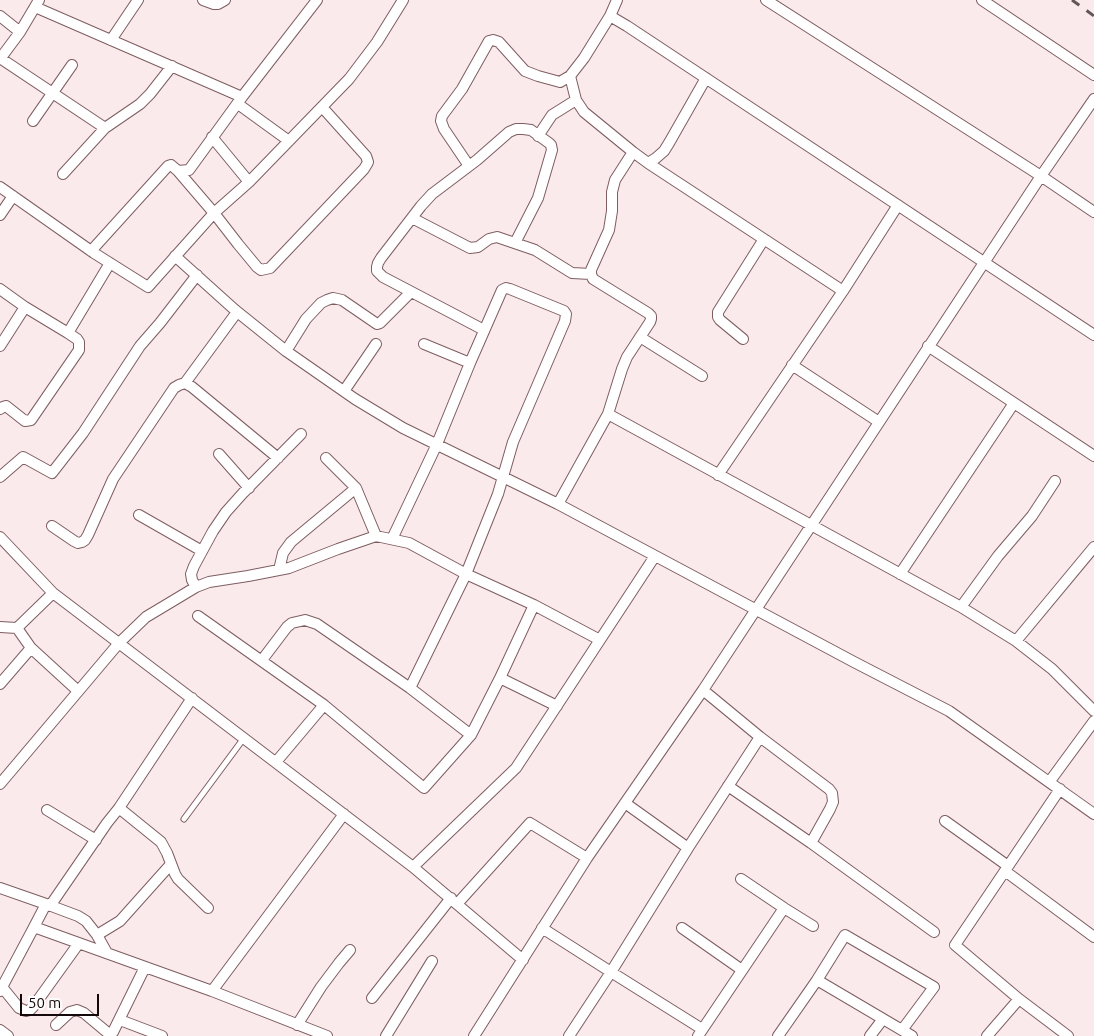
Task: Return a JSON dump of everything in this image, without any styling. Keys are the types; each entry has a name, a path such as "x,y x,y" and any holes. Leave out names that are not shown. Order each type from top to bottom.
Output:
{"street":[{"path":"111,40 138,0"},
{"path":"203,0 214,4 225,0"},
{"path":"178,171 189,170 317,0"},
{"path":"0,186 92,251 148,286 214,213 249,182 349,79 363,62 403,0"},
{"path":"469,166 441,121 442,116 462,89 489,41 499,42 525,71 560,82 570,76 584,58 610,16 616,0"},
{"path":"766,0 1094,212"},
{"path":"982,0 1094,75"},
{"path":"105,128 0,59 20,32 37,4 111,40 172,66 240,100 289,142"},
{"path":"0,16 20,32"},
{"path":"610,16 1094,335"},
{"path":"33,121 72,65"},
{"path":"63,174 105,128 140,104 172,66"},
{"path":"570,76 576,100 584,112 633,152 843,290"},
{"path":"648,163 664,151 706,78"},
{"path":"474,1036 587,858 703,690 928,346 1094,99"},
{"path":"538,136 552,115 576,100"},
{"path":"92,251 165,168 171,165 214,213 258,267 261,270 270,268 364,169 368,162 366,156 322,107"},
{"path":"484,330 383,278 376,267 381,258 432,194 509,132 523,129 531,130 551,145 552,153 538,198 515,243"},
{"path":"212,137 249,182"},
{"path":"558,504 608,414 627,357 650,322 650,314 593,279 591,274 591,270 609,230 612,192 615,180 633,152"},
{"path":"0,215 13,196"},
{"path":"718,475 898,205"},
{"path":"412,218 470,248 478,247 493,237 504,238 535,250 572,273 591,274"},
{"path":"743,338 720,320 718,312 764,239"},
{"path":"176,256 237,312 286,351 344,391 403,428 558,504 755,610 949,711 1094,814"},
{"path":"68,334 110,263"},
{"path":"0,477 24,457 52,473 83,433 140,346 197,275"},
{"path":"392,538 437,444 499,293 506,288 564,311 566,314 565,321 513,442 498,494 466,574 410,688"},
{"path":"0,289 77,339 79,350 30,420 25,420 6,406 0,409"},
{"path":"286,351 306,319 321,303 327,300 333,298 342,300 378,324 411,292"},
{"path":"0,346 25,307"},
{"path":"52,526 78,543 85,540 113,479 174,388 185,383 237,312"},
{"path":"640,337 702,376"},
{"path":"344,391 376,344"},
{"path":"424,344 470,364"},
{"path":"928,346 1094,456"},
{"path":"792,365 879,422"},
{"path":"185,383 278,458"},
{"path":"900,574 1014,403"},
{"path":"608,414 961,607 1016,641 1052,669 1094,711"},
{"path":"196,587 191,574 213,531 226,512 301,434"},
{"path":"219,454 249,488"},
{"path":"326,458 356,488 376,536"},
{"path":"961,607 998,556 1032,516 1055,481"},
{"path":"279,570 283,553 291,542 356,488"},
{"path":"139,515 202,552"},
{"path":"0,784 119,643 146,617 196,587 209,582 289,568 376,536 409,543 466,574 534,605 600,640"},
{"path":"0,537 53,593 414,866 523,960"},
{"path":"1016,641 1094,547"},
{"path":"414,866 516,768 655,556"},
{"path":"0,627 17,628 53,593"},
{"path":"198,616 324,704 424,788 471,735 534,605"},
{"path":"262,660 287,626 305,620 317,624 410,688 471,735"},
{"path":"17,628 31,648 78,691"},
{"path":"0,684 31,648"},
{"path":"500,678 557,706"},
{"path":"703,690 832,793 832,805 811,843"},
{"path":"79,943 30,1010 26,1011 19,1008 1,988 48,905 119,808 192,698"},
{"path":"276,762 324,704"},
{"path":"1050,781 1094,721"},
{"path":"569,1036 760,737"},
{"path":"728,786 934,932"},
{"path":"1060,789 955,945 1019,999 1068,1036"},
{"path":"625,803 688,848"},
{"path":"119,808 161,842 178,879 208,908"},
{"path":"48,810 96,840"},
{"path":"212,991 344,814"},
{"path":"945,821 1094,937"},
{"path":"372,998 454,901 530,823 587,858"},
{"path":"98,935 120,922 171,864"},
{"path":"741,879 813,926"},
{"path":"0,888 78,916 91,926 107,953"},
{"path":"542,928 611,972 700,1033 784,908"},
{"path":"34,927 212,991 327,1036"},
{"path":"682,928 742,970"},
{"path":"778,1036 817,980 845,935 934,987 902,1030"},
{"path":"297,1025 321,987 350,950"},
{"path":"386,1036 432,961"},
{"path":"56,1025 74,1010 78,1010 108,1033 113,1032 145,967"},
{"path":"817,980 912,1036"},
{"path":"987,1036 1019,999"},
{"path":"870,1036 883,1019"},
{"path":"120,1020 162,1036"},
{"path":"0,1030 8,1036"}],"lane":[{"path":"184,818 244,738"}],"railway":[{"path":"1072,0 1094,16"}]}
